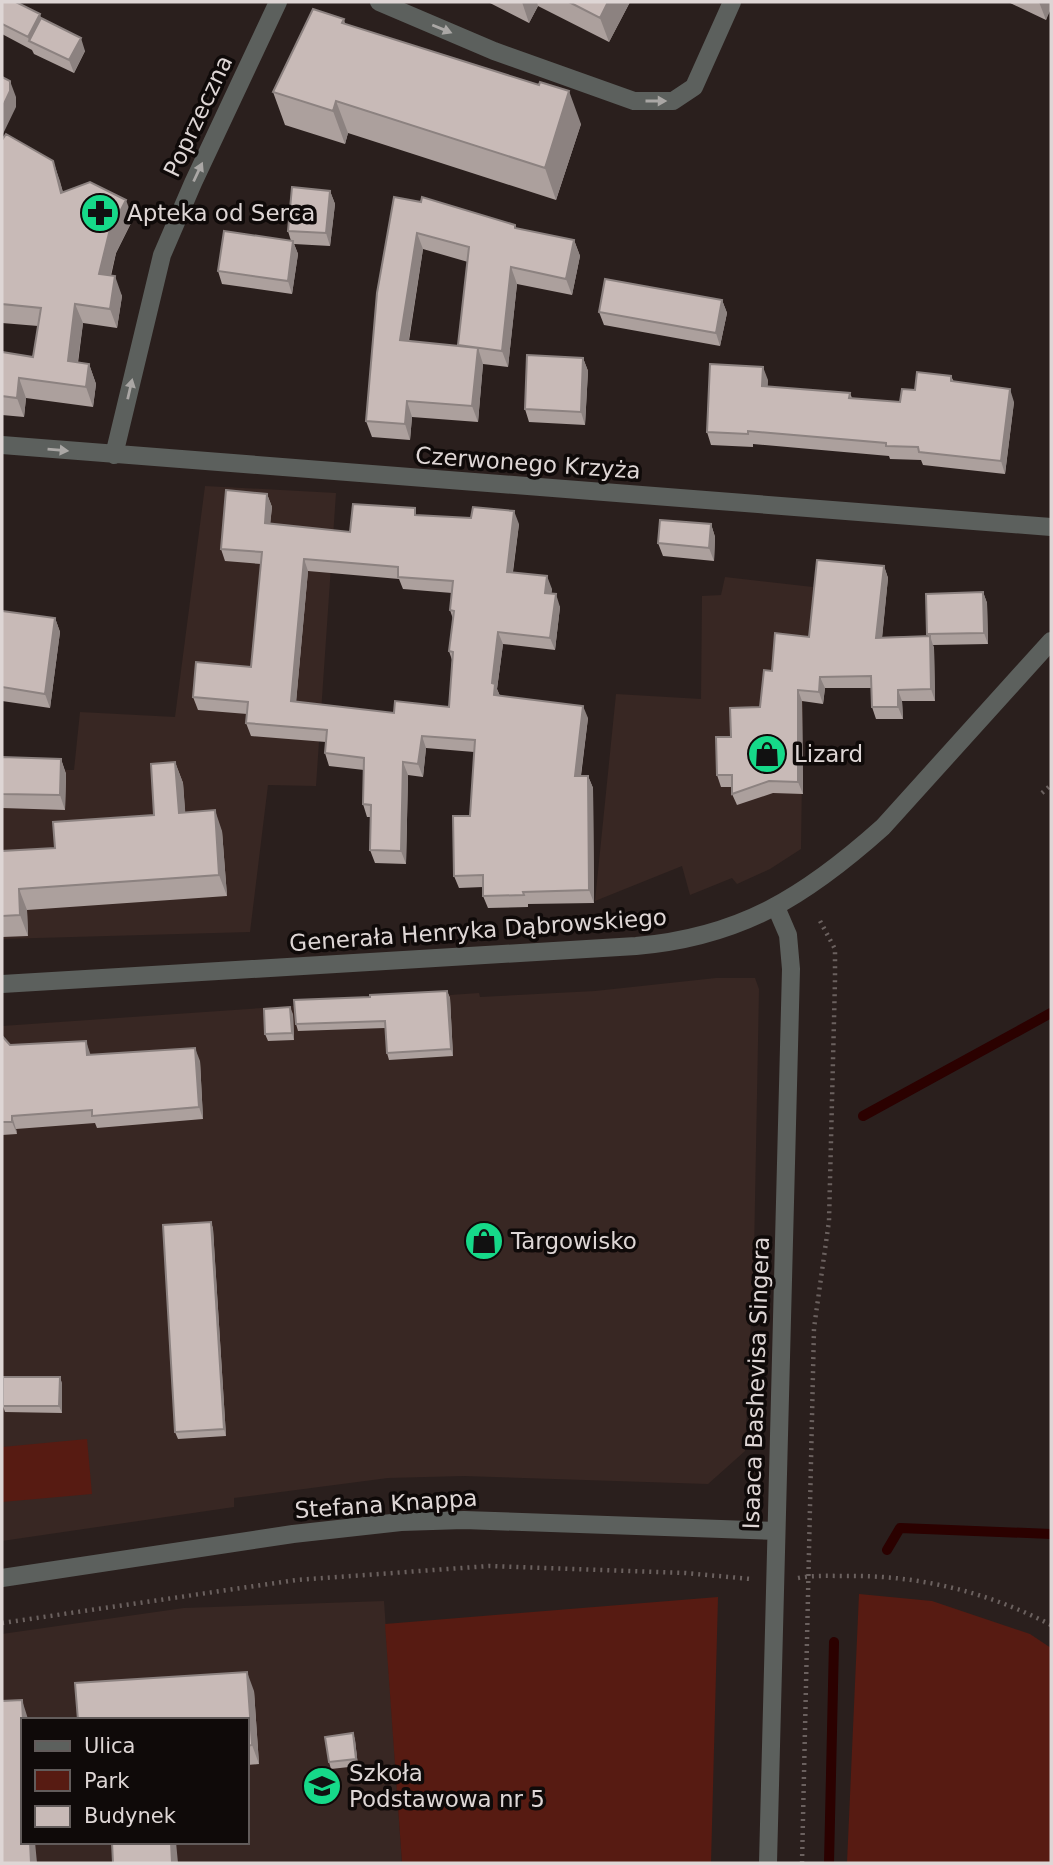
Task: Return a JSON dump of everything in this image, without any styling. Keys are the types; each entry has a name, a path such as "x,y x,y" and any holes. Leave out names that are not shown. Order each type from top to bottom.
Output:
{"street":[{"name":"Poprzeczna","path":"114,455 162,255 278,2"},
{"path":"379,2 494,51 634,101 673,101 694,87 732,2"},
{"name":"Czerwonego Krzyża","path":"2,446 1051,527"},
{"name":"Generała Henryka Dąbrowskiego","path":"2,984 665,944 718,931 776,907 830,872 883,827 1051,641"},
{"name":"Isaaca Bashevisa Singera","path":"768,1863 792,968 788,935 776,907"},
{"name":"Stefana Knappa","path":"2,1578 293,1534 401,1522 464,1520 776,1531"}],"path":[{"path":"1042,793 1051,785"},
{"path":"802,1863 814,1328 829,1221 835,973 835,949 819,919"},
{"path":"2,1623 296,1580 488,1566 684,1573 762,1579"},
{"path":"809,1576 886,1577 951,1587 1000,1602 1051,1625"}],"shaded area":[{"path":"205,486 336,493 316,786 268,785 250,932 2,939 2,769 74,770 80,712 175,717"},
{"path":"725,577 813,587 803,702 801,849 770,869 737,884 732,878 690,895 682,866 595,901 616,694 701,699 702,596 721,595"},
{"name":"Targowisko","path":"716,978 755,978 759,989 754,1254 745,1451 708,1484 464,1476 388,1478 234,1498 234,1507 2,1541 2,1026 479,993 480,997 595,991"},
{"name":"Szkoła Podstawowa nr 5","path":"384,1601 402,1863 2,1863 2,1634 184,1608"}],"green space":[{"path":"87,1439 92,1494 2,1502 2,1447"},
{"path":"859,1594 932,1601 1030,1634 1051,1648 1051,1863 847,1863"},
{"path":"718,1597 711,1863 402,1863 385,1624"}],"building":[{"path":"2,2 16,2 40,14 28,37 2,24"},
{"path":"569,2 608,2 600,18"},
{"path":"313,9 344,19 342,23 539,85 540,82 569,91 545,168 336,101 333,111 273,92"},
{"path":"41,18 81,38 69,60 29,41"},
{"path":"2,77 10,81 10,91 2,108"},
{"path":"6,134 53,161 61,193 90,182 126,200 109,233 99,274 115,276 110,309 75,304 68,361 89,364 86,387 19,378 17,398 2,396 2,352 33,357 41,308 2,304 2,140"},
{"path":"292,187 330,191 326,233 288,231"},
{"path":"394,197 421,202 422,197 515,225 515,228 574,240 566,279 511,267 502,351 458,345 469,247 417,233 400,340 478,348 472,406 407,401 405,424 366,421 377,293"},
{"path":"224,231 293,241 288,281 218,271"},
{"path":"605,279 722,300 716,333 599,312"},
{"path":"527,355 583,358 581,412 525,409"},
{"path":"710,364 763,367 762,386 850,393 849,398 900,402 902,389 915,390 917,372 951,376 951,381 1010,389 1001,461 919,452 918,447 886,446 886,443 748,431 748,434 707,432"},
{"path":"226,490 267,494 265,523 350,532 353,504 415,508 415,515 471,518 473,507 514,511 507,572 547,576 545,593 556,594 550,638 498,632 492,683 495,684 494,695 583,706 575,776 588,776 589,890 483,896 483,875 454,876 453,816 470,816 475,740 422,736 418,764 403,762 401,851 370,850 371,805 363,804 364,758 325,753 327,730 246,723 248,702 193,697 196,662 251,667 262,552 221,549","holes":["304,559 398,567 398,577 453,581 450,610 454,611 449,651 453,652 449,707 395,701 394,713 291,701"]},
{"path":"660,520 711,524 709,548 658,543"},
{"path":"817,560 884,566 876,638 930,636 931,689 898,690 898,707 872,707 871,676 820,677 819,692 798,690 798,782 769,781 732,794 732,775 717,775 716,737 731,737 730,708 760,707 764,670 772,671 775,633 809,637"},
{"path":"983,592 984,633 927,634 926,594"},
{"path":"2,611 55,618 45,694 2,687"},
{"path":"2,757 61,759 60,795 2,794"},
{"path":"175,762 179,813 215,810 219,875 19,889 20,915 2,916 2,851 55,848 53,822 154,815 151,764"},
{"path":"447,991 451,1049 387,1053 385,1021 296,1024 294,1000"},
{"path":"290,1007 292,1033 265,1034 264,1009"},
{"path":"2,1036 10,1045 86,1041 87,1055 195,1048 199,1107 92,1116 92,1110 12,1116 12,1122 2,1122"},
{"path":"211,1222 224,1429 175,1432 163,1225"},
{"path":"3,1377 60,1377 59,1406 3,1406"},
{"path":"247,1672 252,1745 248,1746 248,1718 78,1718 75,1683"},
{"path":"22,1700 21,1844 30,1844 31,1863 2,1863 2,1701"},
{"path":"353,1733 356,1759 329,1762 325,1737"},
{"path":"112,1844 171,1844 172,1863 113,1863"}],"waterway":[{"path":"863,1116 1051,1013"},
{"path":"887,1550 900,1528 1051,1534"},
{"path":"829,1863 834,1642"}],"place":[{"name":"Apteka od Serca","path":"100,213"},
{"name":"Lizard","path":"767,754"},
{"name":"Targowisko","path":"484,1241"},
{"name":"Szkoła Podstawowa nr 5","path":"322,1786"}]}
